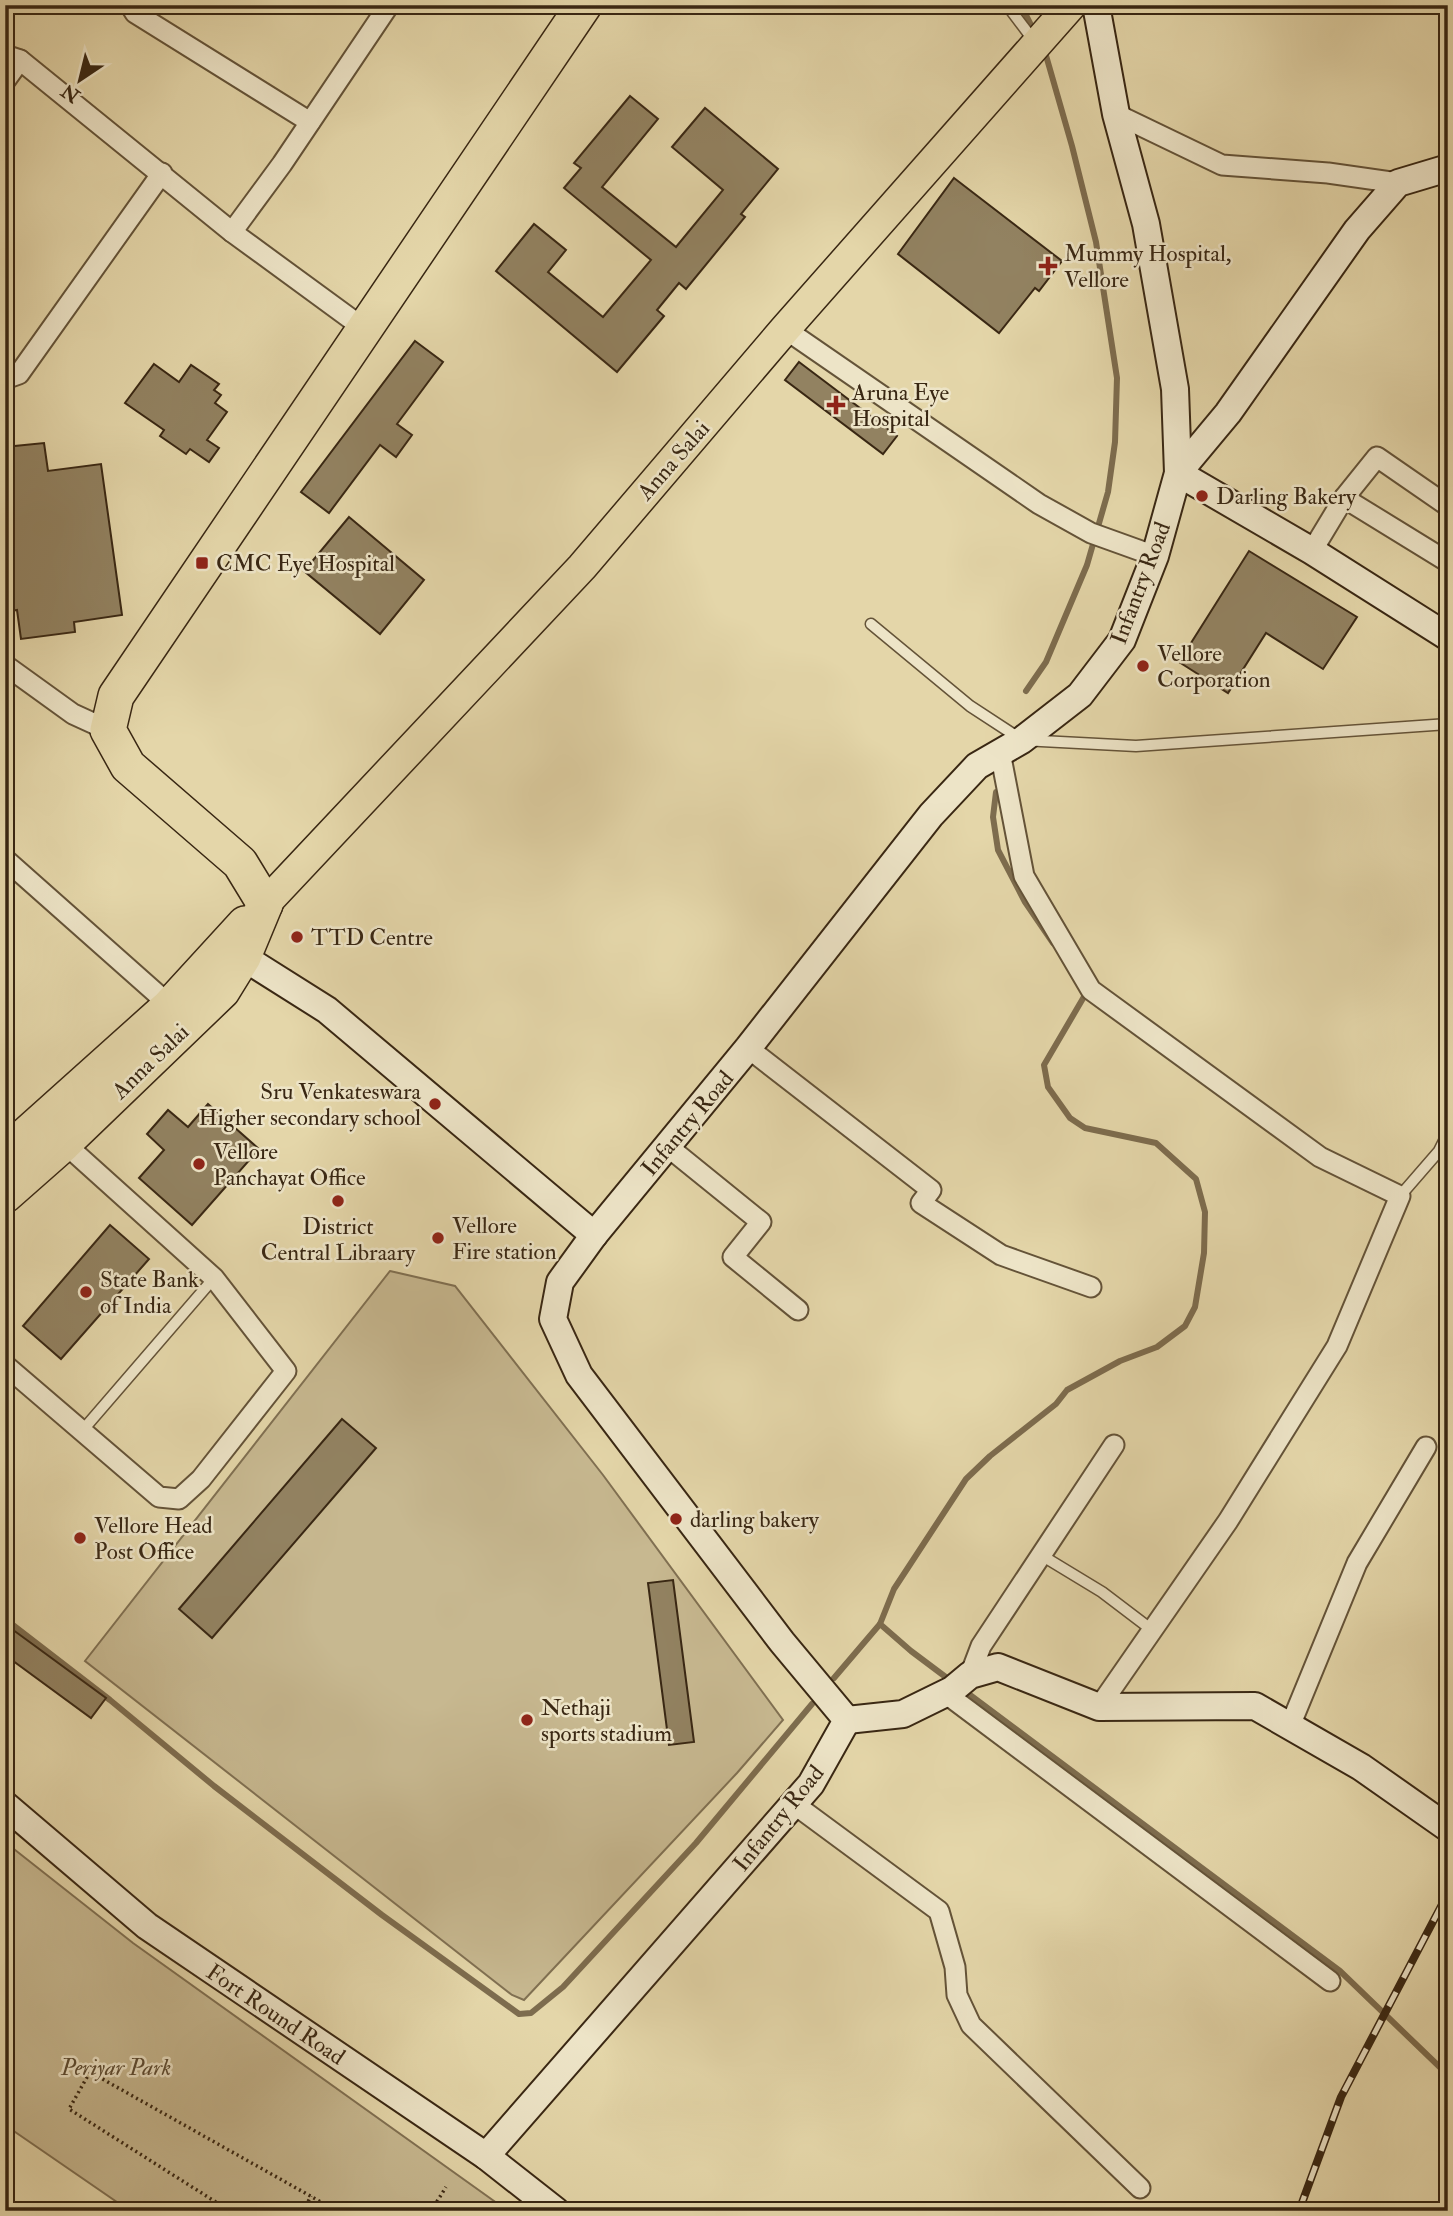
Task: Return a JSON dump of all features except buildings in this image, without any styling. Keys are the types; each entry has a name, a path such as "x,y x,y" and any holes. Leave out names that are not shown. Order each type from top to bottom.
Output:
{"highway":[{"path":"265,904 240,863 128,766 107,730 116,696 366,330 583,5"},
{"name":"Anna Salai","path":"5,1195 64,1143 222,991 243,957 265,904"},
{"name":"Anna Salai","path":"5,1154 169,1007 265,904"}],"main road":[{"name":"Anna Salai","path":"265,904 582,567 785,329 1071,5"}],"street":[{"path":"232,232 389,5"},
{"name":"Infantry Road","path":"486,2156 811,1784 847,1720 782,1643 579,1375 552,1319 560,1282 594,1235 748,1048 931,815 977,766 1011,746 1080,695 1122,640 1155,556 1178,473 1175,389 1146,224 1116,114 1096,5"},
{"path":"135,8 310,122"},
{"path":"5,81 13,58 162,173 232,232 366,330"},
{"path":"1116,114 1222,165 1328,173 1398,183 1448,168"},
{"path":"5,379 19,374 162,173"},
{"path":"1398,183 1357,230 1228,413 1178,473 1312,551 1448,637"},
{"path":"785,329 1039,504 1091,533 1155,556"},
{"path":"1312,551 1344,498 1377,457 1448,506"},
{"path":"1344,498 1448,562"},
{"path":"5,665 73,714 107,730"},
{"path":"1011,746 1024,876 1091,990 1320,1157 1400,1196 1337,1346 1228,1521 1099,1707"},
{"path":"5,859 169,1007"},
{"path":"243,957 327,1010 594,1235"},
{"path":"748,1048 931,1190 921,1203 1001,1255 1091,1287"},
{"path":"5,1365 159,1497 179,1499 201,1479 286,1371 214,1278 64,1143"},
{"path":"667,1146 761,1222 733,1257 798,1310"},
{"path":"970,1675 981,1646 1114,1445"},
{"path":"1290,1726 1357,1563 1426,1447"},
{"path":"847,1720 903,1714 946,1693 970,1675 998,1667 1099,1707 1255,1706 1361,1767 1448,1828"},
{"path":"946,1693 1330,1981"},
{"path":"794,1804 939,1911 955,1967 957,1995 971,2025 1140,2188"},
{"name":"Fort Round Road","path":"5,1805 147,1926 486,2156 556,2211"}],"lane":[{"path":"1007,5 1037,45"},
{"path":"871,624 970,706 1011,746 1136,746 1448,723"},
{"path":"1400,1196 1439,1150 1448,1133"},
{"path":"82,1431 214,1278"},
{"path":"1041,1555 1102,1592 1152,1630"}],"path":[{"path":"230,2211 69,2109 90,2072 337,2211"},
{"path":"431,2211 446,2188"},
{"path":"303,2211 311,2196"}],"green space":[{"path":"390,1271 455,1286 603,1475 783,1720 737,1773 524,2000 512,1995 85,1661"},
{"name":"Periyar Park","path":"5,1842 133,1943 508,2211 130,2211 5,2125"}],"waterway":[{"path":"1021,5 1034,31"},
{"path":"1026,691 1046,662 1087,565 1108,492 1115,442 1117,378 1096,242 1045,52"},
{"path":"996,792 993,817 998,850 1025,902 1053,943"},
{"path":"951,1681 880,1624 894,1589 966,1479 990,1456 1056,1404 1067,1390 1120,1361 1157,1347 1185,1326 1195,1307 1204,1253 1205,1212 1196,1179 1156,1143 1085,1128 1070,1118 1048,1087 1044,1065 1085,995 1083,991"},
{"path":"5,1619 110,1700 214,1786 382,1915 519,2014 531,2013 563,1987 696,1843 812,1704"},
{"path":"834,1678 880,1624"},
{"path":"962,1689 1340,1971 1448,2075"}],"railway":[{"path":"1299,2211 1341,2097 1448,1893"}],"place":[{"name":"Mummy Hospital, Vellore","path":"1048,266"},
{"name":"Aruna Eye Hospital","path":"836,405"},
{"name":"Darling Bakery","path":"1202,496"},
{"name":"CMC Eye Hospital","path":"202,563"},
{"name":"Vellore Corporation","path":"1143,666"},
{"name":"TTD Centre","path":"297,937"},
{"name":"Sru Venkateswara Higher secondary school","path":"435,1104"},
{"name":"Vellore Panchayat Office","path":"199,1164"},
{"name":"District Central Libraary","path":"338,1201"},
{"name":"Vellore Fire station","path":"438,1238"},
{"name":"State Bank of India","path":"86,1292"},
{"name":"darling bakery","path":"676,1519"},
{"name":"Vellore Head Post Office","path":"80,1538"},
{"name":"Nethaji sports stadium","path":"527,1720"}]}
